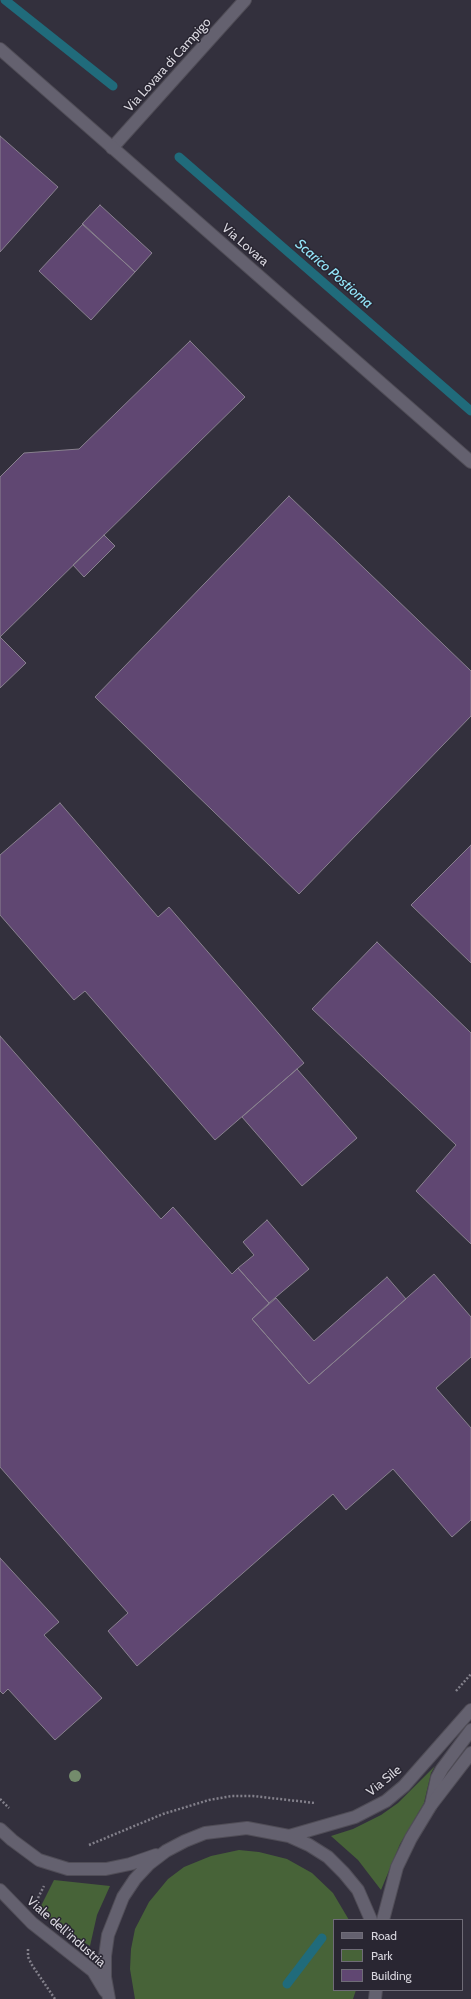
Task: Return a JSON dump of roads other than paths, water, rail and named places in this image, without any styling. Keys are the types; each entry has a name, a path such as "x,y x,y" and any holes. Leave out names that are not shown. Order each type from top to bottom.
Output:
{"street":[{"name":"Via Lovara di Campigo","path":"112,148 245,0"},
{"name":"Via Lovara","path":"0,49 471,462"},
{"name":"Via Sile","path":"289,1836 355,1817 386,1801 408,1781 471,1710"},
{"path":"431,1805 437,1778 471,1730"},
{"path":"383,1919 397,1867 411,1838 431,1805 471,1753"},
{"path":"0,1829 39,1860 68,1869 94,1870 118,1867 144,1860 205,1833 226,1829 247,1828 289,1836 309,1845 328,1858 344,1873 358,1890 371,1919"},
{"path":"109,1998 105,1977 105,1956 108,1936 114,1916 123,1897 135,1879 149,1864 166,1851"},
{"name":"Viale dell'industria","path":"0,1890 32,1923 93,1971 109,1998"}],"waterway":[{"name":"Scarico Postioma","path":"5,0 113,86"},
{"name":"Scarico Postioma","path":"179,157 471,411"},
{"path":"287,1984 322,1938"}]}
